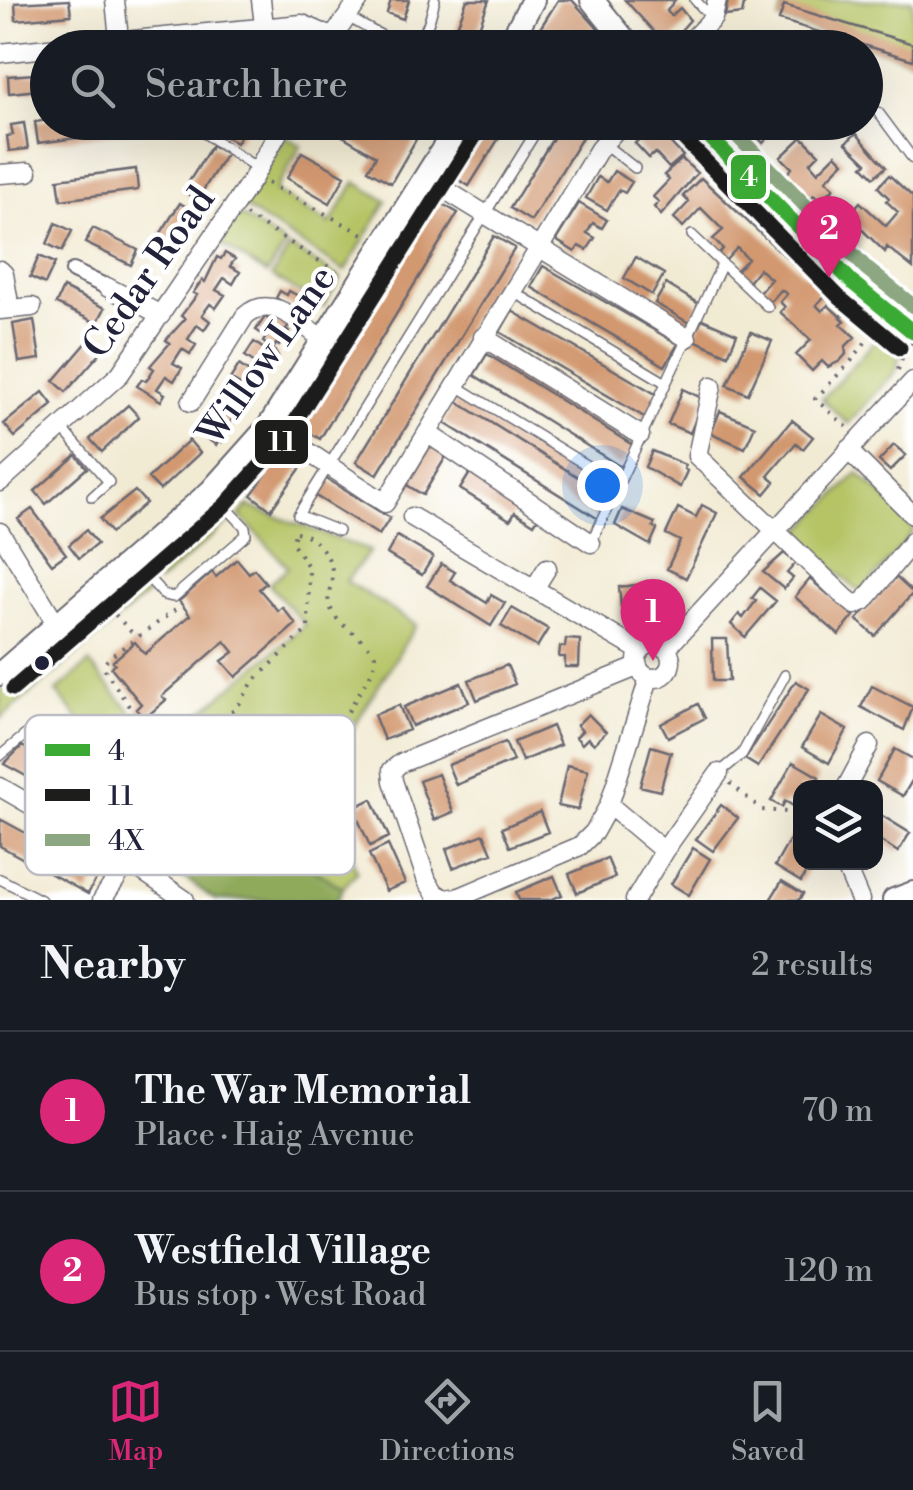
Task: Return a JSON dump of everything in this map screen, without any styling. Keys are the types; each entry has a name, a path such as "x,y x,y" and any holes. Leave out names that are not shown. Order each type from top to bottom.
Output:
{"street":[{"path":"114,0 119,30"},
{"path":"261,0 264,25"},
{"path":"338,30 358,0"},
{"path":"523,30 533,0"},
{"path":"592,0 616,30"},
{"path":"698,30 715,9"},
{"path":"213,30 302,24 311,30"},
{"path":"0,53 30,50"},
{"name":"Cedar Road","path":"0,482 120,374 234,208 274,140"},
{"name":"Willow Lane","path":"0,674 211,492 269,426 449,140"},
{"path":"269,426 386,502 483,337 607,140"},
{"path":"714,140 903,335"},
{"path":"0,174 28,172"},
{"path":"426,178 687,338"},
{"path":"0,270 4,274 5,309 32,306"},
{"path":"73,271 161,315"},
{"path":"191,402 252,308 270,306 281,310 322,339"},
{"path":"483,337 640,435"},
{"path":"666,649 776,531 906,378"},
{"path":"712,386 698,456 855,604 864,601 913,541"},
{"path":"427,433 592,542"},
{"path":"851,441 913,514"},
{"path":"412,517 534,589 642,666 660,678 669,670 671,658 666,649 650,644 642,666 609,805 594,832 580,846 460,897 445,899 435,893 427,880 392,770 401,763 642,666"},
{"path":"0,532 57,625"},
{"path":"534,589 547,568"},
{"path":"850,780 869,745"},
{"path":"634,900 719,773"},
{"path":"0,787 25,801"},
{"path":"609,805 664,851"},
{"path":"847,870 860,900"},
{"path":"102,900 118,875"},
{"path":"149,875 185,900"}],"lane":[{"path":"425,30 436,0"},
{"path":"695,0 715,9"},
{"path":"348,18 372,30"},
{"path":"883,119 913,159"},
{"path":"213,140 257,172"},
{"path":"338,531 298,515 531,140"},
{"path":"604,143 636,168"},
{"path":"692,235 768,306"},
{"path":"592,542 722,264"},
{"path":"512,291 666,383"},
{"path":"455,384 618,484"},
{"path":"61,427 109,482"},
{"path":"92,497 121,473"},
{"path":"132,560 164,595 174,598 246,536 245,527 211,492"},
{"path":"719,773 742,754 786,676"},
{"path":"0,756 25,735"},
{"path":"0,879 42,900"}],"path":[{"path":"257,172 383,244"},
{"path":"234,208 357,285"},
{"path":"841,317 858,301"},
{"path":"852,307 858,313"},
{"path":"851,441 815,398 877,327 886,333"},
{"path":"903,335 897,370 906,378"},
{"path":"229,715 253,682 308,629 308,568 292,538 296,532 309,534 319,543 333,571 328,599 332,612 375,655 374,668 346,715"},
{"path":"104,603 136,636"},
{"path":"135,715 104,664 136,636 148,632 181,606 179,603"},
{"path":"719,773 762,810 793,812"}],"green space":[{"path":"771,0 913,0 913,60 883,51 883,30 812,30 779,20 783,5"},
{"path":"282,140 301,146 275,191 330,224 355,182 387,201 345,271 241,206"},
{"path":"238,214 286,245 267,274 219,243"},
{"path":"290,247 341,278 323,307 272,276"},
{"path":"882,333 900,354 896,371 848,424 822,399"},
{"path":"858,473 911,521 913,532 864,590 857,590 796,535"},
{"path":"248,506 370,551 346,581 416,625 355,725 355,715 198,715 305,625 269,584 288,567 239,515"},
{"path":"212,508 221,510 231,520 158,583 147,570 148,563"},
{"path":"132,579 146,595 121,617 106,602"},
{"path":"102,604 117,620 0,719 0,691"},
{"path":"89,663 134,715 75,715 56,692"},
{"path":"181,875 322,875 343,888 337,900 215,900"},
{"path":"322,875 354,875 343,888"}],"building":[{"path":"69,0 71,15 16,20 15,3"},
{"path":"391,0 409,0 403,19 387,13"},
{"path":"467,0 489,0 478,30 456,30"},
{"path":"558,0 572,0 599,30 539,30"},
{"path":"625,0 675,0 667,11 671,16 680,8 690,20 681,30 652,30"},
{"path":"728,0 745,0 742,14 725,16"},
{"path":"784,5 867,30 812,30 779,20"},
{"path":"883,35 913,44 913,60 883,51"},
{"path":"30,74 30,91 9,93 8,76"},
{"path":"24,123 28,149 9,151 7,136 13,135 11,125"},
{"path":"349,140 416,140 391,183 368,170 376,156"},
{"path":"469,140 498,140 469,186 448,173"},
{"path":"552,140 581,140 531,221 510,208"},
{"path":"668,140 683,156 669,168 655,153 649,158 635,143"},
{"path":"799,140 805,140 819,154 810,163 818,172 836,154 844,162 826,180 834,188 821,201 814,195 804,196 785,176 792,168 781,157"},
{"path":"862,140 886,167 874,177 863,166 867,163 846,143"},
{"path":"212,145 226,154 197,200 183,191"},
{"path":"302,152 345,176 330,203 287,178"},
{"path":"682,159 697,173 661,215 654,207 659,202 653,197 669,180 664,175"},
{"path":"136,169 138,190 61,200 58,179"},
{"path":"614,171 632,182 625,193 619,190 607,210 586,198 598,177 607,182"},
{"path":"889,175 913,197 913,268 887,247 885,252 848,216 860,202 886,226 898,212 878,187"},
{"path":"701,178 805,275 817,279 815,286 825,296 816,305 822,311 828,305 855,337 845,347 846,354 840,361 828,367 822,361 812,371 796,355 811,340 780,312 785,307 780,302 787,294 781,290 770,302 759,293 771,279 759,269 748,282 736,271 748,259 737,248 725,261 718,254 723,249 713,239 723,230 701,208 683,227 674,218 689,202 683,196"},
{"path":"437,201 458,213 320,439 299,426"},
{"path":"180,203 194,212 165,259 150,250"},
{"path":"579,203 607,220 602,228 593,223 587,233 595,238 587,250 579,246 575,252 556,240"},
{"path":"56,223 72,231 62,251 47,244"},
{"path":"93,228 138,250 131,265 85,243"},
{"path":"494,236 515,248 377,475 356,462"},
{"path":"225,253 235,259 230,266 240,272 233,284 224,278 216,290 225,295 216,308 210,304 202,315 210,321 204,330 197,325 188,339 196,345 190,354 182,349 173,363 182,368 174,381 166,376 157,389 165,394 161,401 137,386 154,369 150,366 185,319 181,316 197,295 193,293 202,280 205,282 217,257 221,259"},
{"path":"39,256 55,263 45,284 30,277"},
{"path":"636,257 664,274 652,295 624,278"},
{"path":"543,266 678,344 665,366 531,287"},
{"path":"666,284 699,304 689,323 655,303"},
{"path":"63,288 105,308 97,323 56,304"},
{"path":"280,291 302,298 296,309 276,298"},
{"path":"512,311 659,396 646,418 500,332"},
{"path":"265,317 275,323 278,318 289,325 289,331 273,349 278,357 259,378 262,380 253,394 250,392 238,417 235,415 227,426 231,428 222,442 219,440 216,445 199,426 207,414 217,420 225,408 215,401 223,389 233,395 240,385 230,379 239,365 249,372 255,363 245,356 254,342 264,349 267,345 263,342 266,337 256,330"},
{"path":"702,319 737,334 728,355 692,339"},
{"path":"34,320 40,359 19,362 13,324"},
{"path":"751,332 772,341 748,394 727,385"},
{"path":"89,340 102,351 66,392 54,381"},
{"path":"487,354 634,446 621,467 474,375"},
{"path":"683,389 704,399 690,433 668,424"},
{"path":"43,392 53,405 15,437 4,424"},
{"path":"456,401 613,499 600,520 443,422"},
{"path":"128,405 139,417 102,452 90,439"},
{"path":"720,411 755,426 745,448 711,433"},
{"path":"792,420 813,437 803,449 796,443 768,476 775,482 765,494 744,477"},
{"path":"189,440 200,453 160,490 148,478"},
{"path":"431,445 447,455 423,495 407,485"},
{"path":"894,445 906,455 890,471 879,461"},
{"path":"652,451 685,465 687,471 680,487 645,467"},
{"path":"282,452 302,466 271,510 251,495"},
{"path":"76,455 87,468 46,504 35,491"},
{"path":"470,473 540,515 534,524 515,512 510,520 460,489"},
{"path":"325,478 390,518 379,535 314,495"},
{"path":"135,491 146,503 111,533 100,519"},
{"path":"702,505 717,513 686,578 667,569 680,541 666,534 678,508 696,517"},
{"path":"32,509 66,554 52,564 18,519"},
{"path":"622,509 655,523 653,527 657,529 650,545 615,525"},
{"path":"86,530 97,544 79,558 69,545"},
{"path":"397,536 433,557 422,575 387,554"},
{"path":"784,553 796,563 787,573 793,578 784,589 763,572"},
{"path":"237,559 249,573 254,569 266,583 259,589 296,624 236,677 222,661 234,652 225,641 162,696 166,700 149,715 141,715 136,709 141,704 111,667 113,661 135,642 145,654 190,615 179,601 212,572 216,577"},
{"path":"441,564 455,572 450,580 487,603 491,595 505,603 491,626 427,586"},
{"path":"896,577 913,593 875,636 857,620"},
{"path":"810,579 854,616 839,635 795,597"},
{"path":"661,582 663,603 621,607 619,587"},
{"path":"760,588 776,601 745,637 731,624 739,614 743,618"},
{"path":"512,608 548,629 537,647 501,626"},
{"path":"566,639 580,640 579,667 565,667 565,657 559,657"},
{"path":"712,639 727,639 729,681 713,681"},
{"path":"507,665 515,684 477,700 469,680"},
{"path":"796,681 809,689 758,767 745,759"},
{"path":"461,683 469,702 412,726 404,707"},
{"path":"872,686 913,707 904,730 861,707"},
{"path":"698,704 705,718 668,737 661,724"},
{"path":"399,705 409,730 384,740 374,715"},
{"path":"588,714 606,732 594,744 588,738 582,744 576,737 582,731 577,725"},
{"path":"821,715 847,730 829,763 802,747"},
{"path":"552,726 560,745 522,761 514,742"},
{"path":"505,742 513,761 456,785 448,765"},
{"path":"22,746 25,748 25,775 4,764"},
{"path":"651,746 671,752 660,791 640,786"},
{"path":"895,749 913,759 913,779 903,796 878,780"},
{"path":"793,762 819,777 793,780 793,806 785,801 782,807 771,801"},
{"path":"567,765 588,770 578,810 558,806"},
{"path":"438,774 453,812 434,820 419,781"},
{"path":"372,799 389,837 370,846 355,807"},
{"path":"721,805 738,818 713,851 696,839"},
{"path":"540,812 548,832 510,847 502,828"},
{"path":"883,816 910,833 898,852 883,842"},
{"path":"0,819 25,833 25,860 0,846"},
{"path":"484,834 492,853 453,868 446,849"},
{"path":"793,834 793,870 807,870 801,882 775,866"},
{"path":"388,845 405,883 386,891 369,854"},
{"path":"693,848 710,859 689,895 671,884"},
{"path":"607,858 615,877 577,893 569,874"},
{"path":"53,875 98,875 88,894"},
{"path":"554,876 562,895 550,900 519,900 516,892"},
{"path":"782,881 803,894 799,900 770,900"}],"transit line":[{"name":"11","path":"13,689 224,506 284,439 473,140"},
{"name":"11","path":"685,140 840,298 900,348"},
{"name":"4","path":"713,140 854,284 913,332"},
{"name":"4X","path":"742,140 867,269 913,306"}],"place":[{"name":"Westfield Village","path":"829,278"},
{"name":"The War Memorial","path":"653,661"}]}
